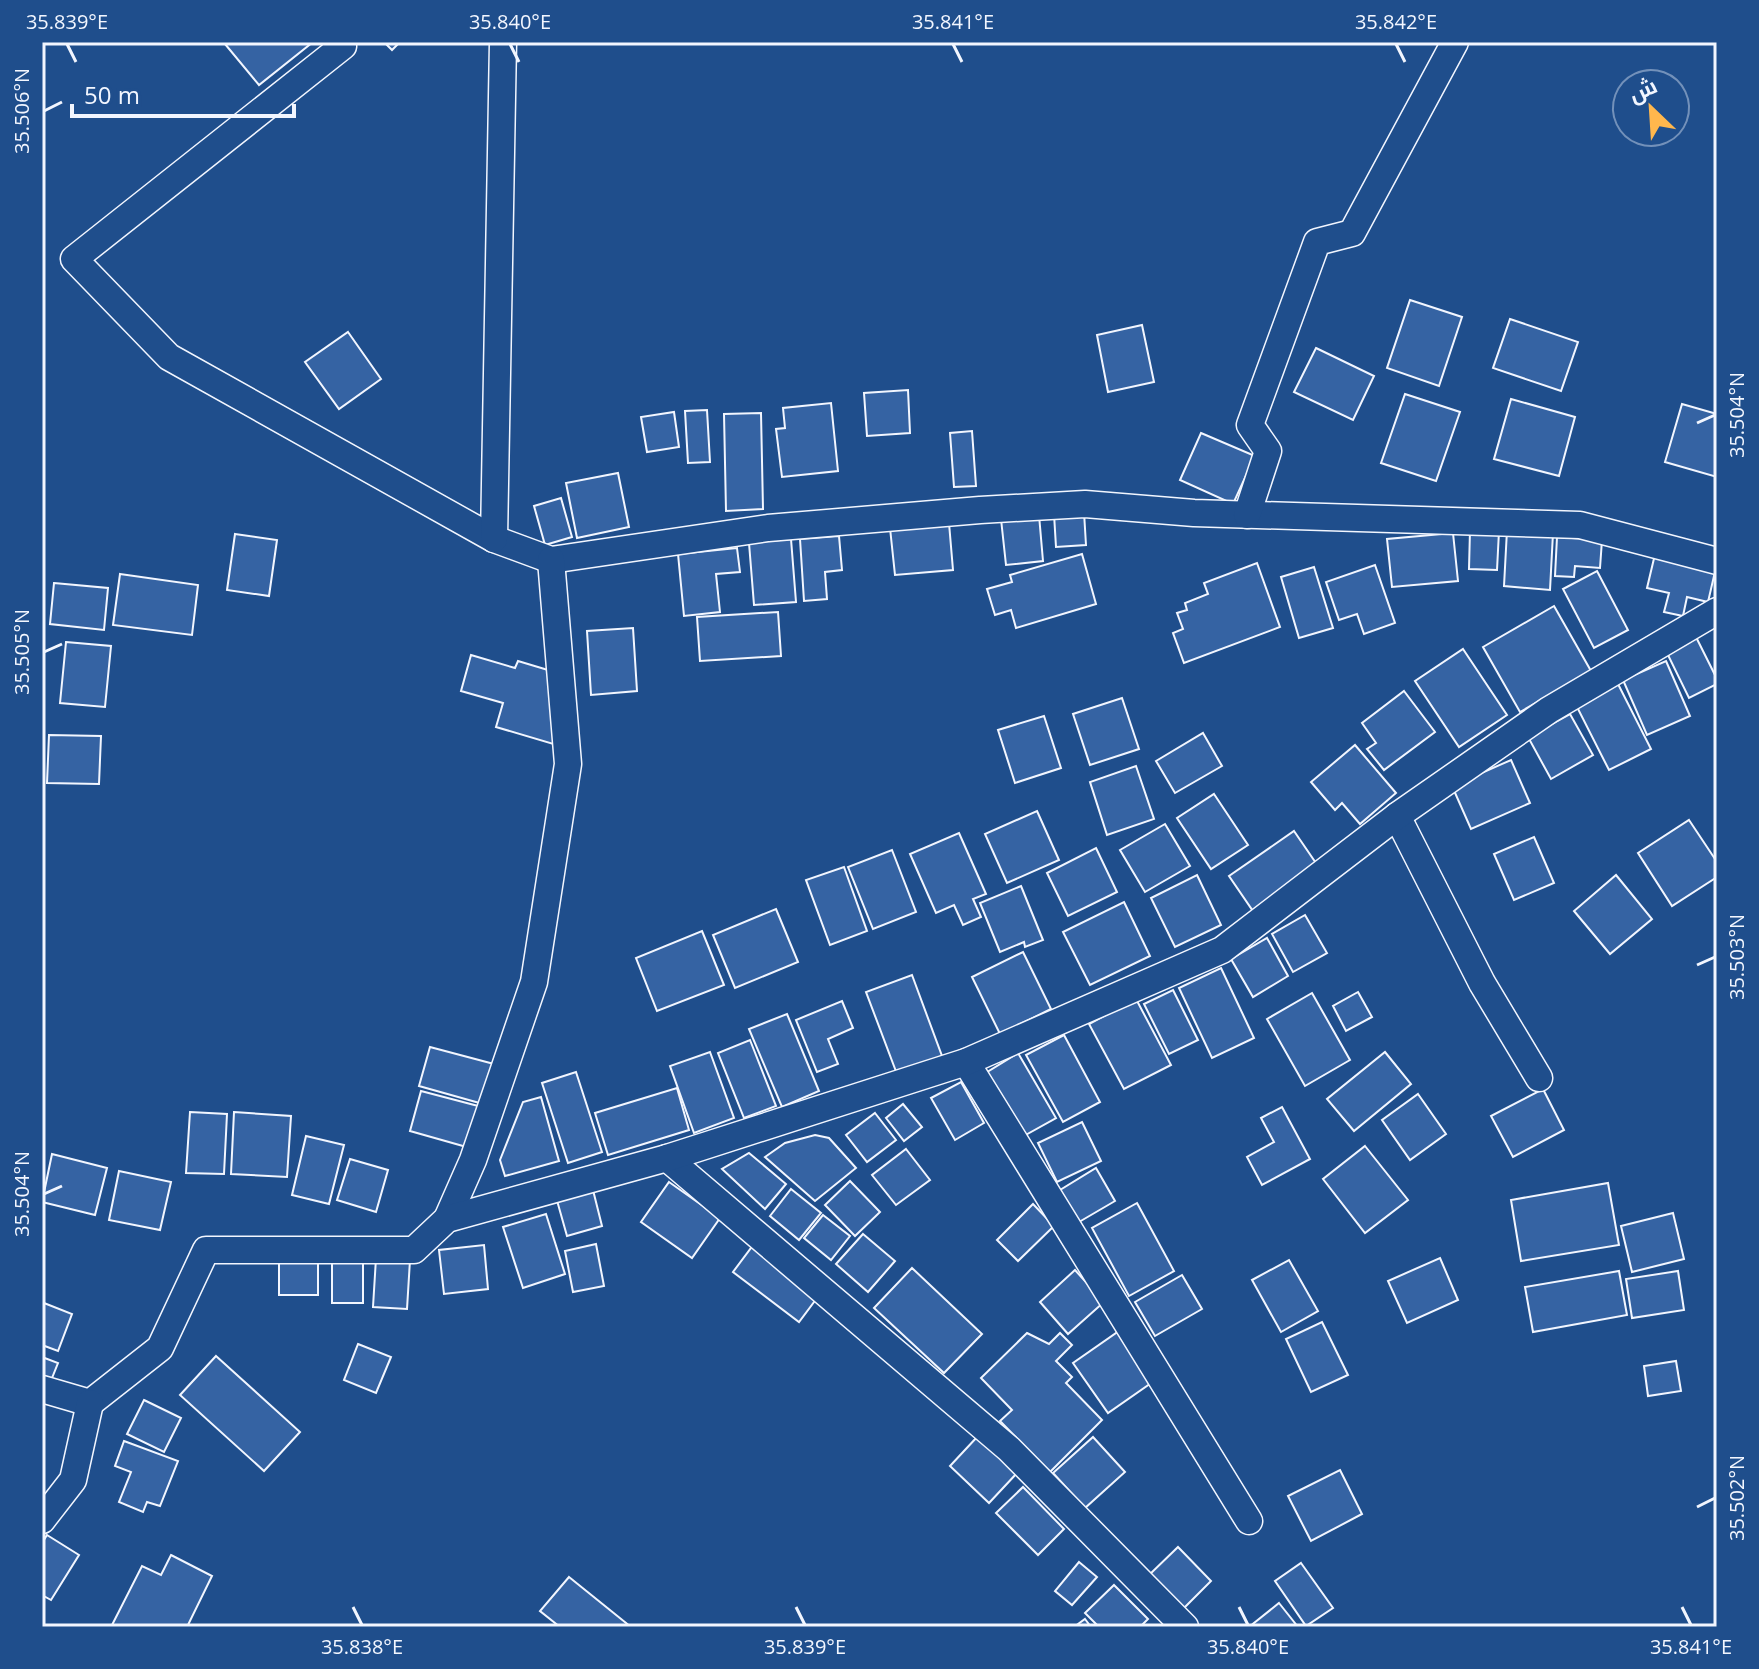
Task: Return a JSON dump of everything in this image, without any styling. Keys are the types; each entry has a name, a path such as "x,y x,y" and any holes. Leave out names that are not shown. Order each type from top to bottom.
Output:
{"street":[{"path":"494,539 503,42"},
{"path":"1247,515 1268,451 1250,425 1317,242 1352,233 1455,42"},
{"path":"343,46 74,259 169,357 494,539 551,560 768,528 1085,504 1247,515 1580,525 1717,561"},
{"path":"42,1520 73,1480 90,1403 160,1348 206,1250 414,1250 447,1219 473,1160 534,982 568,764 551,560"},
{"path":"447,1219 667,1158 966,1062 1222,950 1397,816 1549,710 1717,611"},
{"path":"1397,816 1482,983 1539,1078"},
{"path":"966,1062 1249,1521"},
{"path":"667,1158 1009,1449 1185,1627"},
{"path":"42,1389 90,1403"}],"building":[{"path":"313,42 259,85 225,44"},
{"path":"384,42 400,42 392,50"},
{"path":"1410,300 1462,317 1439,386 1387,368"},
{"path":"1510,319 1578,342 1561,391 1493,368"},
{"path":"1142,325 1154,382 1108,392 1097,335"},
{"path":"348,332 381,379 339,409 305,362"},
{"path":"1316,348 1374,376 1353,420 1294,392"},
{"path":"908,390 910,433 867,436 864,393"},
{"path":"1405,394 1460,412 1436,481 1381,463"},
{"path":"1511,399 1575,417 1559,476 1494,459"},
{"path":"831,403 838,471 782,477 776,429 785,428 783,408"},
{"path":"1682,404 1717,414 1717,477 1665,462"},
{"path":"707,410 710,462 688,463 685,411"},
{"path":"674,412 679,447 647,452 641,417"},
{"path":"761,413 763,509 726,511 724,414"},
{"path":"972,431 976,486 954,487 950,433"},
{"path":"1201,433 1255,456 1233,504 1180,480"},
{"path":"618,473 629,527 577,538 566,483"},
{"path":"561,498 572,537 545,545 534,506"},
{"path":"1084,512 1086,545 1056,547 1054,514"},
{"path":"1039,515 1043,561 1006,565 1001,519"},
{"path":"949,523 953,570 895,575 890,528"},
{"path":"1470,530 1499,531 1497,570 1469,569"},
{"path":"1507,530 1553,533 1550,590 1504,586"},
{"path":"1453,533 1458,581 1392,587 1387,539"},
{"path":"235,534 277,540 269,596 227,590"},
{"path":"839,536 842,570 825,572 827,599 804,601 800,539"},
{"path":"1557,537 1602,540 1600,568 1575,566 1574,577 1555,576"},
{"path":"791,539 796,602 754,605 749,543"},
{"path":"737,548 740,572 716,574 720,612 684,616 678,554"},
{"path":"1656,550 1717,563 1708,602 1687,597 1683,616 1664,612 1669,593 1647,588"},
{"path":"1082,554 1096,604 1016,628 1011,610 995,615 987,589 1012,582 1010,575"},
{"path":"1257,563 1280,627 1184,663 1173,633 1183,629 1177,613 1187,610 1185,603 1208,594 1204,583"},
{"path":"1375,565 1395,623 1364,634 1357,614 1339,620 1326,582"},
{"path":"1314,567 1333,628 1299,638 1281,577"},
{"path":"1597,571 1628,630 1594,648 1563,589"},
{"path":"120,574 198,585 192,635 113,625"},
{"path":"54,583 108,588 104,630 50,624"},
{"path":"1554,606 1591,671 1520,712 1483,647"},
{"path":"778,612 781,656 700,661 697,617"},
{"path":"633,628 637,691 591,695 587,631"},
{"path":"1696,637 1717,684 1689,698 1666,651"},
{"path":"66,642 111,646 105,707 60,703"},
{"path":"1463,649 1507,715 1459,747 1415,681"},
{"path":"471,655 515,668 518,661 558,673 560,746 496,727 503,703 461,691"},
{"path":"1666,661 1690,716 1647,735 1623,680"},
{"path":"1618,684 1651,749 1609,770 1576,705"},
{"path":"1404,691 1435,732 1384,770 1367,749 1376,743 1362,723"},
{"path":"1122,698 1139,749 1090,765 1073,714"},
{"path":"1570,714 1593,755 1551,779 1528,737"},
{"path":"1044,716 1061,768 1015,783 998,730"},
{"path":"1203,733 1222,766 1175,793 1156,761"},
{"path":"49,735 101,736 99,784 47,783"},
{"path":"1355,745 1396,793 1360,824 1342,803 1335,810 1311,782"},
{"path":"1511,760 1530,803 1471,829 1452,786"},
{"path":"1136,766 1154,819 1107,835 1090,782"},
{"path":"1214,794 1248,845 1211,869 1177,818"},
{"path":"1037,811 1059,860 1007,883 985,834"},
{"path":"1689,820 1717,862 1717,877 1672,906 1638,853"},
{"path":"1165,824 1190,866 1145,892 1120,850"},
{"path":"1294,831 1320,869 1255,914 1229,876"},
{"path":"959,833 986,894 973,899 981,917 963,925 954,905 936,913 910,854"},
{"path":"1534,837 1554,883 1514,900 1494,854"},
{"path":"1096,848 1117,892 1068,916 1047,873"},
{"path":"892,850 916,912 873,929 848,867"},
{"path":"844,867 867,931 830,945 806,880"},
{"path":"1197,875 1221,925 1175,947 1151,898"},
{"path":"1616,875 1652,919 1610,954 1574,911"},
{"path":"1021,886 1043,940 1025,947 1024,942 1000,952 980,903"},
{"path":"1124,902 1150,956 1090,985 1063,932"},
{"path":"776,909 798,962 735,988 713,935"},
{"path":"1305,915 1327,953 1293,972 1272,934"},
{"path":"702,931 724,985 657,1011 636,958"},
{"path":"1267,938 1288,976 1253,997 1231,959"},
{"path":"1023,952 1051,1009 1000,1034 972,977"},
{"path":"1221,968 1254,1038 1212,1058 1179,988"},
{"path":"912,975 942,1056 897,1074 866,992"},
{"path":"1173,990 1198,1040 1169,1054 1144,1004"},
{"path":"1358,992 1372,1017 1346,1031 1333,1006"},
{"path":"1312,993 1350,1060 1305,1086 1267,1019"},
{"path":"1136,999 1171,1065 1124,1089 1089,1024"},
{"path":"842,1001 853,1028 828,1039 838,1064 817,1072 796,1020"},
{"path":"787,1014 819,1091 782,1107 749,1029"},
{"path":"1064,1035 1100,1102 1063,1122 1026,1055"},
{"path":"750,1040 776,1106 744,1118 718,1053"},
{"path":"430,1047 494,1064 483,1104 419,1086"},
{"path":"710,1052 734,1118 694,1133 670,1066"},
{"path":"1385,1052 1411,1084 1354,1131 1327,1099"},
{"path":"1018,1053 1056,1118 1022,1137 984,1074"},
{"path":"576,1072 602,1152 568,1163 542,1083"},
{"path":"961,1082 984,1123 955,1140 931,1098"},
{"path":"677,1088 689,1130 608,1155 595,1113"},
{"path":"1543,1089 1564,1130 1513,1157 1491,1116"},
{"path":"421,1091 482,1107 470,1148 410,1131"},
{"path":"1418,1094 1446,1134 1410,1160 1382,1120"},
{"path":"541,1097 559,1161 505,1176 500,1160 523,1102"},
{"path":"903,1104 922,1127 904,1141 886,1118"},
{"path":"1282,1107 1310,1159 1262,1185 1247,1157 1274,1142 1261,1118"},
{"path":"190,1112 227,1114 224,1174 186,1173"},
{"path":"234,1112 291,1116 287,1177 231,1174"},
{"path":"875,1113 896,1140 867,1162 846,1135"},
{"path":"1082,1122 1101,1161 1057,1182 1038,1143"},
{"path":"815,1135 829,1138 856,1168 815,1201 765,1157 785,1143"},
{"path":"306,1136 344,1145 329,1204 292,1195"},
{"path":"1365,1146 1408,1200 1365,1233 1323,1179"},
{"path":"906,1149 930,1180 896,1205 872,1175"},
{"path":"749,1153 786,1184 765,1209 722,1169"},
{"path":"52,1154 107,1168 95,1215 42,1202"},
{"path":"350,1159 388,1170 376,1212 337,1200"},
{"path":"1096,1168 1115,1201 1079,1222 1060,1190"},
{"path":"119,1171 171,1182 160,1230 109,1220"},
{"path":"850,1181 880,1212 855,1236 825,1205"},
{"path":"669,1182 720,1218 692,1258 641,1222"},
{"path":"1608,1183 1619,1245 1521,1261 1511,1200"},
{"path":"592,1186 602,1226 567,1236 556,1197"},
{"path":"791,1189 821,1213 799,1240 770,1216"},
{"path":"1137,1203 1174,1271 1129,1296 1092,1228"},
{"path":"1033,1204 1054,1226 1018,1261 997,1240"},
{"path":"1673,1213 1684,1259 1632,1272 1621,1226"},
{"path":"546,1214 565,1274 523,1288 503,1227"},
{"path":"823,1215 850,1236 831,1260 804,1238"},
{"path":"863,1234 895,1261 868,1292 836,1264"},
{"path":"596,1244 604,1286 573,1292 565,1251"},
{"path":"754,1244 820,1294 799,1322 733,1272"},
{"path":"484,1245 488,1289 444,1294 439,1250"},
{"path":"279,1258 318,1258 318,1295 279,1295"},
{"path":"376,1258 410,1260 407,1309 373,1307"},
{"path":"1440,1258 1458,1300 1407,1323 1388,1281"},
{"path":"332,1259 363,1259 363,1303 332,1303"},
{"path":"1289,1260 1318,1311 1281,1332 1252,1280"},
{"path":"912,1268 982,1334 944,1373 874,1308"},
{"path":"1075,1270 1104,1302 1068,1334 1040,1302"},
{"path":"1619,1271 1627,1315 1533,1332 1525,1287"},
{"path":"1678,1271 1684,1310 1632,1318 1626,1279"},
{"path":"1182,1275 1202,1309 1155,1336 1135,1302"},
{"path":"44,1303 72,1314 58,1351 42,1345"},
{"path":"1322,1322 1348,1375 1311,1392 1286,1339"},
{"path":"1119,1331 1154,1381 1108,1413 1073,1363"},
{"path":"1027,1333 1049,1344 1060,1333 1072,1345 1056,1361 1072,1377 1066,1383 1102,1420 1050,1472 1000,1421 1012,1410 981,1378"},
{"path":"358,1344 391,1357 376,1393 344,1380"},
{"path":"216,1356 300,1432 264,1471 180,1395"},
{"path":"42,1357 58,1363 50,1383 42,1380"},
{"path":"1676,1361 1681,1391 1648,1396 1644,1366"},
{"path":"144,1400 181,1418 164,1452 127,1434"},
{"path":"978,1436 1017,1473 989,1503 950,1466"},
{"path":"1093,1437 1125,1472 1085,1508 1053,1473"},
{"path":"124,1441 178,1461 160,1506 147,1502 143,1512 119,1502 131,1472 115,1466"},
{"path":"1340,1470 1362,1514 1311,1541 1288,1496"},
{"path":"1023,1487 1064,1529 1038,1555 996,1513"},
{"path":"47,1535 79,1555 51,1600 42,1595 42,1543"},
{"path":"1178,1547 1211,1581 1182,1610 1148,1576"},
{"path":"171,1555 212,1576 187,1627 111,1627 142,1566 161,1575"},
{"path":"1079,1562 1097,1577 1072,1605 1055,1591"},
{"path":"1301,1563 1333,1608 1306,1626 1275,1581"},
{"path":"569,1577 631,1627 560,1627 540,1611"},
{"path":"1114,1585 1148,1619 1140,1627 1099,1627 1085,1613"},
{"path":"1279,1603 1298,1627 1249,1627"},
{"path":"1085,1619 1091,1627 1074,1627"}]}
